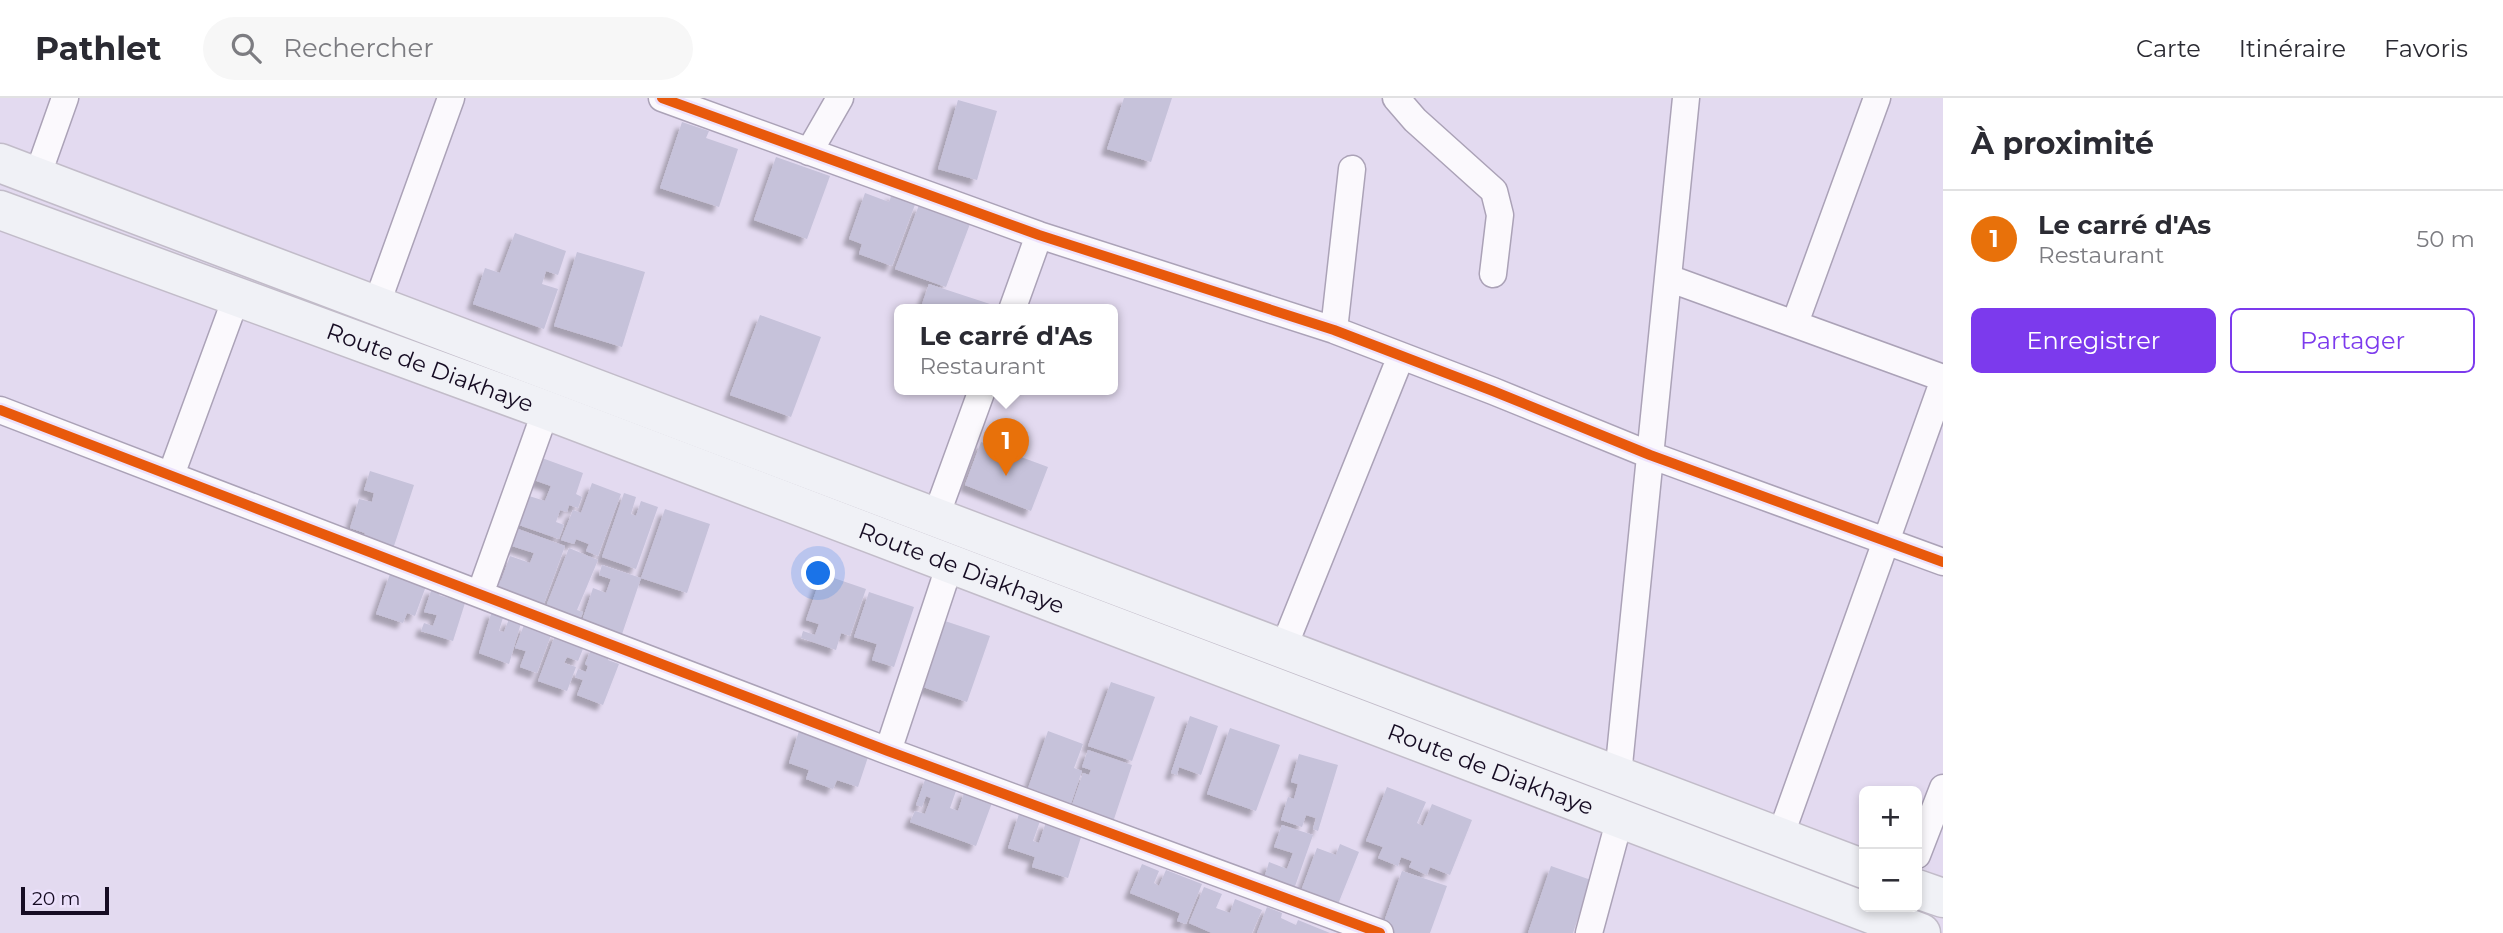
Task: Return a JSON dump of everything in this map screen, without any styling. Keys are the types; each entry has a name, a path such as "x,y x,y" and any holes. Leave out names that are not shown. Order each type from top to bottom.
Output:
{"main road":[{"name":"Route de Diakhaye","path":"0,163 1859,867"},
{"name":"Route de Diakhaye","path":"0,211 546,410 1920,933"},
{"path":"1922,891 1943,898"}],"street":[{"path":"37,177 65,98"},
{"path":"376,306 451,98"},
{"path":"662,98 1039,235 1334,330 1650,455 1943,562"},
{"path":"809,152 840,98"},
{"path":"1396,98 1415,120 1494,191 1500,215 1493,274"},
{"path":"1618,775 1686,98"},
{"path":"1795,323 1877,98"},
{"path":"1334,330 1352,169"},
{"path":"1014,304 1039,235"},
{"path":"1668,278 1943,380 1780,837"},
{"path":"171,475 236,298"},
{"path":"1283,649 1401,356"},
{"path":"935,519 980,395"},
{"path":"0,410 888,751 1380,933"},
{"path":"480,594 546,410"},
{"path":"888,751 950,564"},
{"path":"1919,849 1943,788"},
{"path":"1590,933 1620,818"}],"building":[{"path":"1124,98 1172,98 1151,162 1107,149"},
{"path":"958,100 997,111 977,180 938,169"},
{"path":"682,122 709,131 706,138 738,149 719,207 660,188"},
{"path":"776,157 830,176 807,239 754,220"},
{"path":"865,193 889,202 892,194 916,202 892,266 859,254 862,244 849,239"},
{"path":"919,205 970,224 946,287 895,269"},
{"path":"515,233 566,251 558,275 546,271 542,284 558,289 544,329 473,304 485,268 500,273"},
{"path":"577,252 645,272 622,347 554,326"},
{"path":"929,284 990,304 922,304"},
{"path":"760,315 821,337 791,417 730,395"},
{"path":"981,442 1048,467 1031,511 965,485"},
{"path":"542,458 583,473 576,494 582,497 578,508 569,505 567,512 560,510 556,522 564,525 559,539 519,525 529,496 545,501 551,486 534,480"},
{"path":"370,471 414,485 392,552 362,543 365,533 350,528 359,499 372,502 374,493 364,490"},
{"path":"592,483 621,494 598,556 586,551 589,544 576,539 574,544 561,540 573,510 581,513"},
{"path":"624,493 636,497 631,514 636,516 641,501 658,507 636,569 602,557"},
{"path":"665,509 710,524 687,593 641,578"},
{"path":"518,529 565,546 541,612 493,594 510,556 530,563 534,553 512,546"},
{"path":"569,548 598,560 577,610 583,612 577,627 543,614"},
{"path":"602,565 641,578 619,643 579,630 593,588 606,593 611,579 599,575"},
{"path":"390,574 426,586 415,616 407,613 403,623 376,614"},
{"path":"822,574 866,589 850,636 841,633 836,650 801,638 803,631 815,635 819,624 806,620"},
{"path":"432,588 441,590 439,595 465,603 453,641 421,631 424,623 433,626 437,615 424,612"},
{"path":"869,592 914,607 894,667 872,660 877,644 854,637"},
{"path":"492,611 504,614 499,631 504,632 509,619 521,623 509,664 479,653"},
{"path":"942,620 990,636 967,702 920,686"},
{"path":"524,625 551,635 537,673 520,667 526,651 515,648"},
{"path":"556,633 585,644 578,661 567,657 564,663 576,667 567,691 538,681"},
{"path":"592,647 611,654 608,660 619,664 603,705 577,695 583,680 575,677 578,669 586,672 588,666 585,664"},
{"path":"1111,682 1155,697 1132,761 1088,746"},
{"path":"1190,716 1218,726 1201,775 1179,767 1177,775 1171,773"},
{"path":"1230,728 1280,745 1256,811 1207,794"},
{"path":"799,731 869,754 858,787 837,780 833,789 806,779 809,770 789,763"},
{"path":"1048,731 1083,744 1074,768 1082,771 1067,815 1024,800"},
{"path":"1088,750 1132,765 1110,831 1068,817 1083,773 1089,775 1091,770 1082,767"},
{"path":"1299,754 1338,765 1318,831 1313,829 1316,818 1306,815 1302,827 1281,820 1288,797 1294,799 1298,784 1291,782"},
{"path":"926,777 957,788 950,808 958,811 965,790 993,800 976,846 910,822 915,811 925,814 931,798 926,796 922,807 916,805"},
{"path":"1387,787 1426,802 1417,823 1423,826 1432,804 1472,820 1450,875 1430,867 1427,875 1409,867 1412,861 1401,857 1398,866 1378,858 1383,847 1366,841"},
{"path":"1019,814 1040,821 1033,841 1039,843 1046,822 1082,834 1068,878 1032,867 1035,857 1008,848"},
{"path":"1282,825 1313,835 1293,892 1263,882 1269,862 1287,869 1293,853 1274,847"},
{"path":"1340,844 1359,852 1334,914 1298,899 1317,848 1336,855"},
{"path":"1142,864 1159,871 1154,883 1159,886 1166,870 1202,884 1186,924 1177,921 1180,913 1130,893"},
{"path":"1551,866 1591,880 1573,933 1528,933"},
{"path":"1402,871 1447,886 1430,933 1380,933"},
{"path":"1204,887 1222,894 1216,908 1230,913 1235,899 1262,910 1252,933 1212,933 1189,923"},
{"path":"1267,907 1282,913 1281,918 1296,925 1298,920 1330,933 1257,933"}],"cycle path":[{"path":"662,98 1039,235 1334,330 1650,455 1943,562"},
{"path":"0,410 888,751 1380,933"}],"place":[{"name":"Le carré d'As","path":"1006,476"}]}
